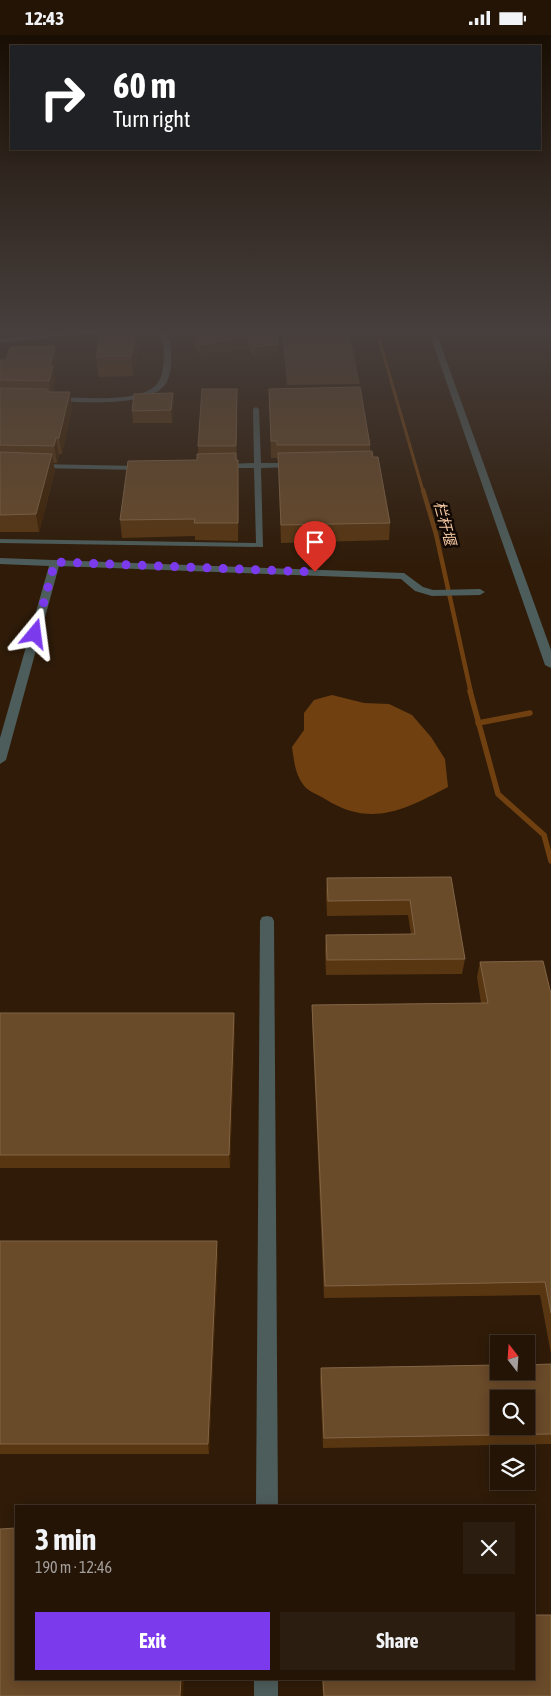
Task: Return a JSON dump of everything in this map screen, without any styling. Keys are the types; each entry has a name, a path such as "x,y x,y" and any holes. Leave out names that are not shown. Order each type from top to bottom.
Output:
{"street":[{"path":"460,410 551,665"},
{"path":"0,561 404,576 419,589 432,593 480,592"},
{"path":"0,760 55,562"},
{"path":"267,921 267,1505"},
{"path":"266,1680 266,1696"}],"lane":[{"path":"0,541 260,545 256,410"},
{"path":"218,466 304,465"},
{"path":"27,466 150,467"}],"shaded area":[{"path":"332,695 364,703 389,704 412,715 431,737 445,759 448,787 402,809 373,814 357,813 342,808 307,789 297,773 292,747 304,730 304,713 314,700"}],"building":[{"path":"0,410 66,410 59,438 56,438 54,446 0,445"},
{"path":"132,410 171,410 171,410"},
{"path":"201,410 237,410 236,446 198,446"},
{"path":"270,410 364,410 370,445 277,445 277,441 271,441"},
{"path":"372,451 373,457 378,457 390,523 281,525 278,453"},
{"path":"0,452 52,454 36,514 0,515"},
{"path":"236,453 236,460 238,460 238,523 194,523 195,519 120,520 128,461 197,460 197,454"},
{"path":"451,877 465,959 327,960 326,935 415,934 410,900 328,901 327,878"},
{"path":"543,961 551,994 551,1313 545,1282 325,1286 312,1005 488,1003 480,962"},
{"path":"0,1013 234,1013 229,1155 0,1155"},
{"path":"0,1241 217,1241 208,1444 0,1444"},
{"path":"551,1364 551,1434 535,1434 535,1390 490,1390 490,1435 494,1435 324,1438 321,1368 490,1365 490,1380 535,1380 535,1365"},
{"path":"15,1528 15,1680 181,1680 180,1696 0,1696 0,1529"},
{"path":"535,1615 551,1615 551,1696 324,1696 323,1680 535,1680"}],"waterway":[{"name":"栏杆堰","path":"399,410 423,491"},
{"name":"栏杆堰","path":"423,490 436,534 471,693"},
{"name":"栏杆堰","path":"470,691 479,723"},
{"name":"栏杆堰","path":"479,723 530,713"},
{"name":"栏杆堰","path":"479,723 498,794 544,835 551,861"}],"route":[{"path":"35,634 55,562 315,572"}]}
